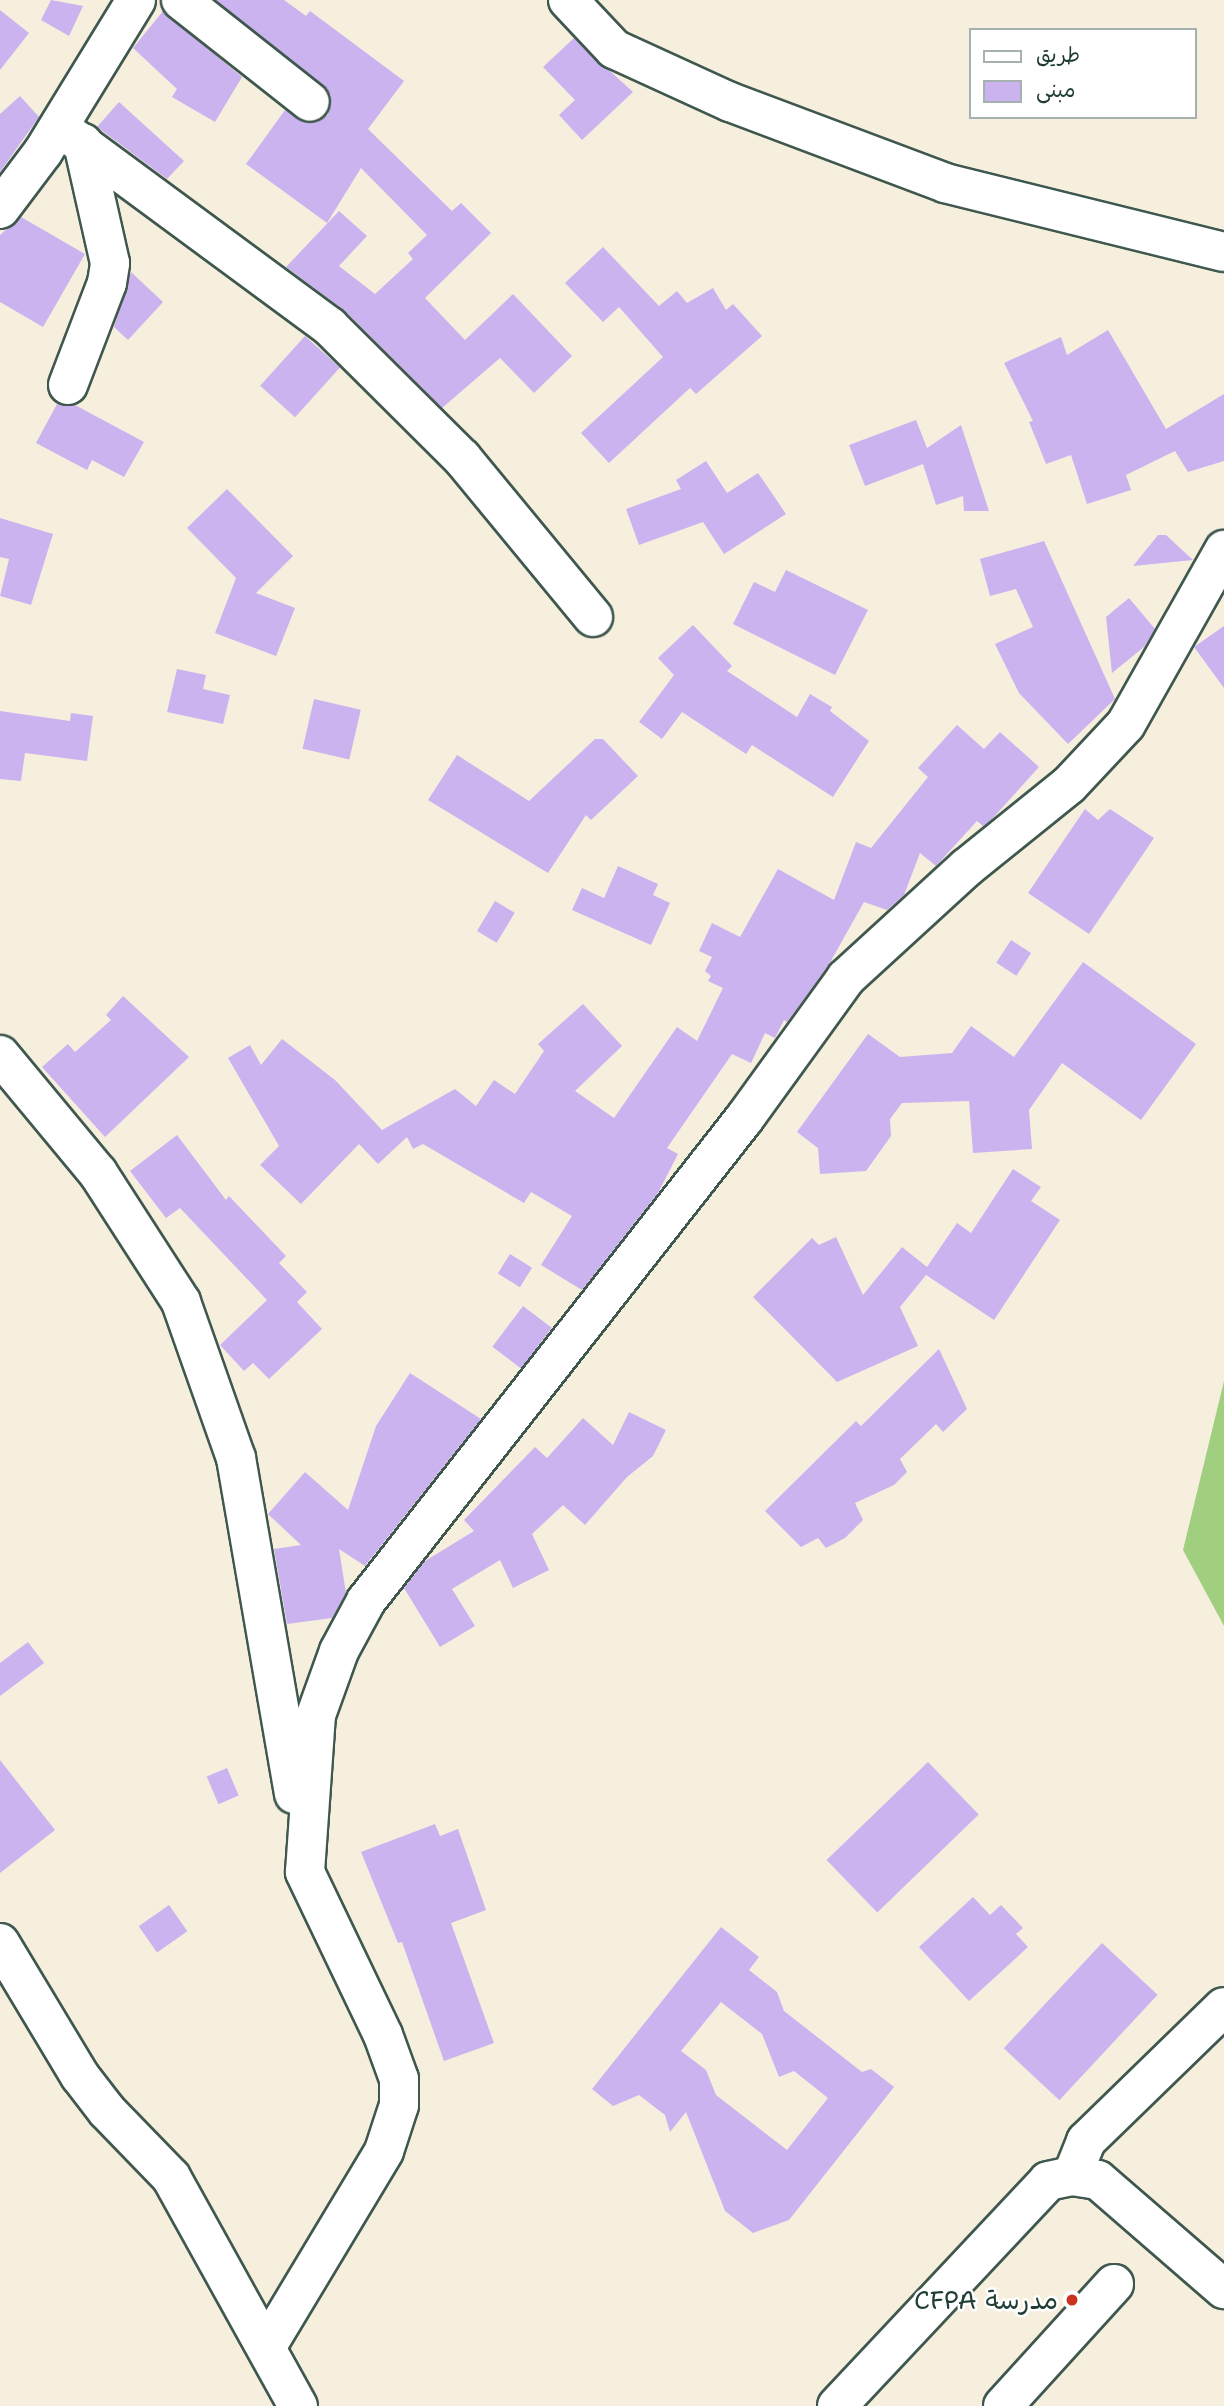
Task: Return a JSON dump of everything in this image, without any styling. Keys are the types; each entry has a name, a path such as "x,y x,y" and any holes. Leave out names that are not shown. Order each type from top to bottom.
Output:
{"street":[{"path":"0,209 71,135 136,0"},
{"path":"181,0 310,102"},
{"path":"568,0 582,20 614,49 730,102 945,183 1224,252"},
{"path":"68,385 107,283 110,263 71,135"},
{"path":"71,135 330,327 462,458 593,617"},
{"path":"305,1872 316,1715 339,1651 366,1601 744,1119 846,978 966,868 1069,785 1126,724 1224,550"},
{"path":"0,1055 98,1173 181,1303 236,1458 272,1652 305,1872 383,2035 399,2079 399,2105 384,2151 267,2346"},
{"path":"0,1943 80,2076 107,2111 171,2177 298,2406"},
{"path":"1072,2176 1086,2141 1224,2007"},
{"path":"837,2406 1048,2180 1072,2176 1098,2180 1224,2289"},
{"path":"1003,2406 1114,2284"}],"green space":[{"path":"1224,1381 1224,1626 1183,1550"}],"building":[{"path":"51,0 83,6 69,36 41,20"},
{"path":"216,0 284,0 306,16 310,11 404,81 368,129 452,211 461,203 491,233 425,298 465,340 513,294 572,356 534,393 500,358 442,408 345,311 286,267 339,211 367,236 339,266 375,294 413,259 408,253 427,235 361,168 327,223 246,164 285,110 306,123 317,122 328,115 331,95"},
{"path":"0,10 29,33 0,70"},
{"path":"163,11 242,77 215,122 172,97 177,89 133,48"},
{"path":"574,38 633,92 582,140 559,115 575,100 543,67"},
{"path":"20,96 39,117 0,172 0,114"},
{"path":"119,102 184,161 167,179 97,127"},
{"path":"21,217 85,254 43,327 0,302 0,235"},
{"path":"603,247 659,306 677,291 687,303 713,288 726,310 733,304 762,336 696,394 690,388 609,463 581,433 663,357 619,307 603,322 565,283"},
{"path":"131,272 163,302 128,340 114,327"},
{"path":"1108,330 1166,429 1224,394 1224,461 1188,472 1175,451 1126,475 1131,490 1087,504 1071,455 1046,464 1029,422 1033,421 1004,363 1061,337 1067,355"},
{"path":"305,336 340,367 295,417 260,386"},
{"path":"57,404 75,405 144,442 124,477 92,460 87,470 36,443"},
{"path":"916,420 927,448 961,425 989,511 964,511 963,496 936,505 923,464 865,486 849,445"},
{"path":"706,461 727,493 758,473 786,514 724,554 703,522 639,545 626,509 681,489 676,480"},
{"path":"227,489 293,556 256,593 295,608 276,656 215,633 236,578 187,528"},
{"path":"0,518 53,534 31,605 0,596 9,559 0,557"},
{"path":"1158,535 1166,535 1193,560 1133,566"},
{"path":"1044,541 1115,699 1068,744 1019,693 995,644 1033,627 1016,589 990,596 980,559"},
{"path":"786,570 868,610 835,675 733,624 754,582 775,592"},
{"path":"1129,598 1155,629 1144,647 1112,673 1106,617"},
{"path":"693,625 732,666 727,671 797,717 810,694 832,707 830,711 869,741 833,797 752,745 746,754 682,712 662,739 639,722 674,675 658,658"},
{"path":"1224,626 1224,688 1194,647"},
{"path":"177,669 206,675 203,689 230,695 223,724 167,712"},
{"path":"314,699 361,710 349,759 303,749"},
{"path":"0,711 70,721 71,713 93,716 87,761 25,753 21,781 0,779"},
{"path":"957,725 984,749 1000,732 1039,767 992,819 983,826 977,821 936,866 920,853 904,895 887,910 864,902 828,966 787,1022 784,1020 775,1038 765,1033 751,1063 732,1054 667,1148 678,1154 658,1193 582,1290 541,1265 572,1216 531,1192 524,1203 423,1144 413,1149 407,1137 378,1164 359,1144 301,1204 260,1165 279,1146 228,1058 250,1045 261,1065 282,1039 335,1080 382,1130 455,1089 476,1106 494,1080 515,1094 544,1051 538,1044 583,1004 622,1046 575,1091 614,1118 677,1027 697,1041 723,988 708,981 711,976 705,971 712,957 699,951 712,923 740,937 778,869 834,900 856,842 871,848 928,777 918,768"},
{"path":"595,739 603,739 638,776 591,820 586,815 548,873 428,800 457,755 529,801"},
{"path":"1085,809 1098,820 1110,809 1154,838 1089,934 1028,893"},
{"path":"618,866 658,884 653,895 670,903 651,945 572,910 582,888 604,898"},
{"path":"495,901 515,913 497,943 477,931"},
{"path":"1011,940 1031,953 1016,976 996,963"},
{"path":"1083,962 1196,1044 1141,1120 1062,1063 1029,1110 1032,1149 973,1153 969,1101 902,1103 890,1119 891,1136 866,1171 820,1174 818,1148 797,1132 868,1034 900,1057 952,1053 971,1026 1014,1057"},
{"path":"123,996 189,1057 105,1137 42,1067 68,1044 75,1052 111,1020 106,1015"},
{"path":"177,1135 226,1200 229,1196 286,1256 279,1263 307,1292 297,1302 322,1329 269,1379 253,1363 244,1371 220,1345 267,1300 180,1208 166,1218 130,1171"},
{"path":"1013,1169 1041,1187 1031,1201 1060,1220 994,1320 926,1275 900,1307 918,1346 837,1382 753,1297 812,1238 819,1245 836,1237 863,1295 902,1247 927,1267 957,1223 971,1233"},
{"path":"510,1254 532,1268 520,1287 498,1274"},
{"path":"523,1306 552,1328 521,1368 492,1347"},
{"path":"939,1349 967,1409 943,1432 936,1424 900,1459 907,1472 894,1485 855,1503 863,1520 845,1538 826,1548 818,1538 801,1547 765,1511 856,1421 861,1426"},
{"path":"410,1373 481,1419 365,1566 339,1549 346,1593 332,1618 287,1624 274,1549 301,1545 268,1514 305,1472 348,1510 376,1426"},
{"path":"629,1412 666,1430 653,1456 627,1477 585,1525 563,1505 532,1534 549,1570 513,1588 500,1560 452,1589 475,1626 440,1647 404,1588 425,1561 474,1531 464,1520 535,1447 547,1458 583,1418 613,1445"},
{"path":"28,1642 44,1663 0,1696 0,1663"},
{"path":"0,1760 55,1830 0,1873"},
{"path":"928,1762 979,1815 877,1912 827,1860"},
{"path":"227,1768 239,1796 218,1804 207,1777"},
{"path":"435,1824 440,1836 458,1829 486,1910 451,1923 494,2043 444,2061 402,1942 398,1943 361,1852"},
{"path":"973,1897 990,1915 1001,1905 1023,1928 1016,1934 1028,1947 969,2001 919,1947"},
{"path":"169,1905 187,1931 157,1952 139,1926"},
{"path":"721,1927 759,1957 749,1970 777,1992 784,2011 862,2072 871,2069 894,2087 789,2220 753,2233 725,2211 686,2112 670,2132 665,2115 639,2095 613,2106 592,2089","holes":["721,2002 762,2034 779,2077 794,2071 828,2098 787,2150 716,2095 706,2070 681,2051"]},
{"path":"1102,1943 1158,1995 1059,2100 1004,2048"}],"place":[{"name":"CFPA مدرسة","path":"1072,2300"}]}
